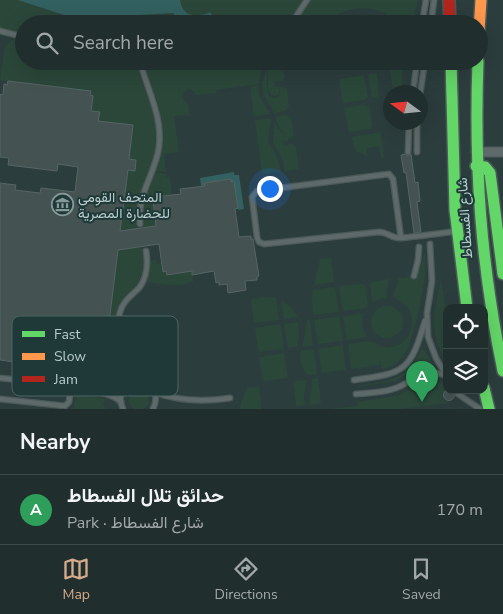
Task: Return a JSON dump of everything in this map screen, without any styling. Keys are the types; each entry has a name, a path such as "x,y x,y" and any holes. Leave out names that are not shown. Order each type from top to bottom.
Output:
{"main road":[{"path":"450,0 450,15"},
{"path":"480,15 481,0"},
{"name":"شارع الفسطاط","path":"451,70 453,175 457,231 466,304"},
{"name":"شارع الفسطاط","path":"478,70 476,166 482,255 503,371"},
{"path":"476,166 485,167 490,173 503,274"},
{"path":"486,394 490,409"}],"street":[{"path":"476,152 503,152"}],"lane":[{"path":"297,15 307,0"},
{"path":"424,15 426,0"},
{"path":"432,15 434,0"},
{"path":"0,31 15,35"},
{"path":"140,224 142,198 155,164 160,132 157,110 145,81 143,70"},
{"path":"414,85 416,70"},
{"path":"421,85 424,70"},
{"path":"408,152 409,130"},
{"path":"417,130 417,152"},
{"path":"401,238 393,179 389,174 256,191 252,197 257,237 262,244 379,232 385,232 394,238 401,238 457,231"},
{"path":"430,244 432,281 426,326 430,346 443,370"},
{"path":"414,276 420,247"},
{"path":"119,316 127,298 142,284 146,271 146,251"},
{"path":"354,380 387,375 396,372 405,365 416,348 427,313"},
{"path":"356,394 395,388 426,372 443,375"},
{"path":"458,394 480,409"},
{"path":"0,400 65,406 69,402 70,396"},
{"path":"113,396 121,402"},
{"path":"122,396 123,409"},
{"path":"153,409 156,402 155,396"},
{"path":"167,396 196,400 230,398"}],"green space":[{"path":"0,0 418,0 414,15 388,15 379,11 360,8 351,9 337,15 15,15 15,39 0,35"},
{"path":"15,39 15,70 140,70 156,122 157,142 152,164 141,193 137,216 138,229 120,231 128,170 135,171 136,160 129,159 133,125 98,121 100,112 91,111 93,96 90,95 91,91 0,80 5,47"},
{"path":"147,70 262,70 258,84 216,90 216,93 196,95 189,89 184,92 182,97 188,103 190,115 174,116 179,152 164,154 166,172 156,171 162,144 162,127 160,109"},
{"path":"267,70 267,90 269,96 279,97 281,86 287,89 289,107 285,111 274,113 263,93 262,85"},
{"path":"268,70 283,70 285,78 282,81 274,82 275,87 280,86 279,94 271,95 268,90"},
{"path":"390,70 403,70 402,85 392,85"},
{"path":"377,73 379,98 372,97 368,74"},
{"path":"364,75 368,97 365,100 343,103 339,79"},
{"path":"258,85 259,95 270,114 254,116 250,87"},
{"path":"365,105 369,108 372,126 369,129 349,132 344,108"},
{"path":"286,115 291,118 294,136 290,139 280,129 275,117"},
{"path":"271,118 268,141 278,159 281,172 262,174 255,120"},
{"path":"274,120 278,129 287,136 289,141 283,141 283,145 291,144 296,147 299,169 285,171 282,158 273,142"},
{"path":"381,132 384,157 381,157 379,146 367,148 367,156 356,151 351,137"},
{"path":"155,172 166,174 166,177 170,176 172,195 156,197 156,201 153,202 156,226 144,228 143,212 145,199"},
{"path":"142,247 143,271 137,284 118,306 116,316 110,316 118,250"},
{"path":"425,251 425,271 421,300 411,340 404,355 396,364 382,369 379,357 380,365 351,369 348,344 373,342 384,347 391,347 397,346 408,336 412,326 410,312 403,303 393,297 399,278 406,278 409,275 417,278"},
{"path":"331,258 334,282 314,285 320,259"},
{"path":"156,260 157,264 162,263 163,271 166,271 167,275 192,271 193,282 165,285 147,282 150,261"},
{"path":"390,279 386,297 372,302 370,285 372,282"},
{"path":"441,280 445,304 443,304 443,354 435,332 435,312"},
{"path":"362,284 366,286 368,305 366,308 343,311 339,286"},
{"path":"335,287 339,312 313,315 313,290"},
{"path":"263,297 276,298 279,320 254,323 251,300"},
{"path":"281,300 291,307 298,317 284,319"},
{"path":"387,306 399,310 403,322 399,334 387,338 375,334 371,322 375,310"},
{"path":"363,313 362,326 367,337 347,340 343,316"},
{"path":"339,316 343,341 318,344 314,320"},
{"path":"307,320 310,320 313,345 302,347"},
{"path":"298,322 297,347 288,348 284,324"},
{"path":"280,324 284,349 259,352 255,328"},
{"path":"343,345 346,370 322,373 318,349"},
{"path":"422,348 432,362 419,365 396,381 357,387 396,378 410,367"},
{"path":"314,349 317,374 309,375 301,364 301,351"},
{"path":"284,353 288,378 263,381 259,357"},
{"path":"318,378 321,403 310,405 312,379"},
{"path":"427,379 443,385 444,397 449,403 399,409 328,409 357,406 357,402 397,396"},
{"path":"307,380 304,396 305,405 296,406 293,381"},
{"path":"259,387 262,409 240,409 247,388"},
{"path":"77,396 108,399 105,400 103,405 106,409 73,409"},
{"path":"129,396 149,396 149,404 144,409 134,409 129,404"}],"water":[{"path":"18,0 180,0 181,6 191,15 175,15 173,13 64,15"},
{"path":"210,12 212,15 200,15"},
{"path":"234,172 234,175 239,175 244,209 238,210 234,181 231,182 230,179 204,183 205,186 201,186 200,178"}],"building":[{"name":"المتحف القومى للحضارة المصرية","path":"8,81 91,91 90,95 93,96 91,111 100,112 98,121 133,125 129,159 136,160 135,171 128,170 120,231 156,226 153,201 156,201 156,197 181,194 180,189 205,186 204,183 231,179 231,182 234,181 238,208 235,209 239,237 251,236 251,239 253,239 259,276 257,280 245,281 246,290 228,293 227,284 219,285 219,282 216,283 214,271 192,275 192,271 167,275 166,271 163,272 159,244 118,250 110,316 12,316 12,362 0,360 0,183 16,185 15,190 40,193 41,188 75,192 78,167 58,164 57,171 8,165 9,158 0,157 0,94 3,95 4,84 7,85"},
{"path":"405,154 407,156 411,154 415,183 418,182 420,201 417,202 421,232 414,233 406,172 404,173 401,155"},
{"path":"444,394 454,394 451,400 447,400 444,397"}],"traffic: fast":[{"path":"451,70 455,210 467,304"},
{"path":"478,70 478,179 484,255 495,332 503,371"},
{"path":"476,166 485,167 490,173 503,274"},
{"path":"485,394 489,409"}],"traffic: slow":[{"path":"480,15 481,0"}],"traffic: jam":[{"path":"449,0 450,15"}],"place":[{"name":"المتحف القومى للحضارة المصرية","path":"62,205"},
{"name":"حدائق تلال الفسطاط","path":"422,402"}]}
